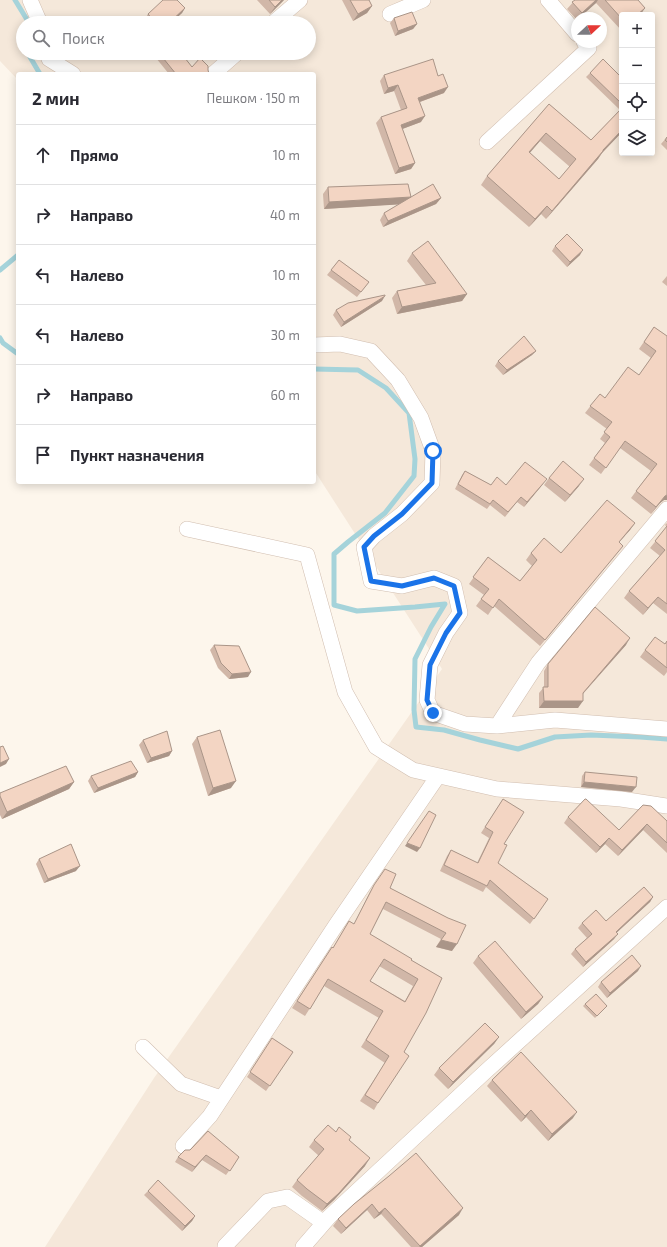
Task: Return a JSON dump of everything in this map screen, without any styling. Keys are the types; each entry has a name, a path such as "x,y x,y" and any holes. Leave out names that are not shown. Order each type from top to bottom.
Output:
{"street":[{"path":"30,0 37,16"},
{"path":"281,16 300,0"},
{"path":"390,14 423,0"},
{"path":"548,0 571,27"},
{"path":"487,142 589,48"},
{"path":"51,60 70,72"},
{"path":"215,72 229,60"},
{"path":"316,345 340,344 370,351 398,380 421,418 433,451 432,483 402,514 374,536 364,547 371,581 402,586 434,578 454,586 460,613 446,633 430,665 427,700 433,713 465,724 497,726 555,720 667,729"},
{"path":"497,726 538,663 667,509"},
{"path":"187,529 307,556 345,692 376,747 413,770 497,789 621,799 667,806"},
{"path":"183,1146 210,1116 331,932 438,776"},
{"path":"303,1247 324,1223 485,1072 667,907"},
{"path":"143,1047 181,1084 221,1098"},
{"path":"225,1246 268,1201 288,1197 324,1223"}],"shaded area":[{"path":"0,0 667,0 667,1247 45,1247 154,1078 442,669 316,473 316,72 16,72 16,78 0,61"}],"building":[{"path":"163,0 177,0 185,8 176,16 150,16 148,14"},
{"path":"269,0 282,0 275,7"},
{"path":"350,0 369,0 372,6 358,14"},
{"path":"575,0 596,0 583,12 581,12 572,2"},
{"path":"605,0 638,0 645,8 640,12 619,12 619,16"},
{"path":"412,12 417,24 398,31 394,18"},
{"path":"433,59 438,76 443,74 448,87 418,98 425,116 401,125 415,163 399,168 381,117 407,108 398,85 388,88 384,75"},
{"path":"603,59 619,75 619,101 590,73"},
{"path":"165,60 186,60 192,67 198,60 202,60 208,66 208,72 174,72"},
{"path":"549,104 591,140 619,111 619,133 552,211 547,206 535,219 487,176","holes":["546,133 576,159 559,179 529,152"]},
{"path":"408,184 411,197 329,202 328,187"},
{"path":"433,184 441,198 388,221 384,213"},
{"path":"567,234 583,250 570,262 555,246"},
{"path":"428,241 467,294 402,307 397,291 436,283 412,253"},
{"path":"339,260 369,282 361,292 331,270"},
{"path":"385,295 344,322 336,310 348,303"},
{"path":"654,327 667,336 667,495 656,507 636,491 657,464 625,441 606,468 594,458 610,437 604,432 612,422 590,406 600,394 605,398 628,367 639,375 656,351 644,342"},
{"path":"524,336 536,351 507,370 498,361"},
{"path":"563,461 584,479 570,495 549,478"},
{"path":"525,462 547,479 527,502 521,497 508,512 493,500 490,504 458,484 465,471 491,485 497,477 506,485"},
{"path":"607,500 635,523 619,542 623,546 545,640 499,599 493,608 481,599 489,589 473,577 488,557 520,581 537,560 531,553 544,538 561,553"},
{"path":"667,526 667,604 658,597 648,608 629,591 665,550 655,541"},
{"path":"595,607 630,638 583,693 583,701 544,701 543,687 548,687 548,664"},
{"path":"655,637 665,644 667,641 667,668 645,650"},
{"path":"214,645 239,646 251,672 232,674 221,663"},
{"path":"220,730 236,781 213,788 197,737"},
{"path":"167,731 172,751 151,758 143,740"},
{"path":"3,746 9,759 0,763 0,747"},
{"path":"131,761 138,772 98,788 91,776"},
{"path":"66,766 74,782 7,812 0,793"},
{"path":"585,772 637,777 636,787 584,782"},
{"path":"503,799 524,812 504,844 507,845 498,863 548,899 534,919 490,880 487,886 444,865 451,850 478,863 493,832 485,827"},
{"path":"585,799 619,830 643,805 651,806 667,821 667,843 647,824 622,850 609,838 600,847 568,817"},
{"path":"429,811 436,815 420,848 407,843"},
{"path":"71,844 80,866 48,879 39,859"},
{"path":"385,869 396,874 390,888 448,918 466,925 457,944 441,940 446,933 386,902 370,934 442,978 426,1013 404,1052 409,1056 378,1103 365,1095 389,1056 366,1040 383,1011 328,979 310,1009 297,1001 332,947 333,948 349,921 354,924 374,885","holes":["384,959 418,979 405,1002 370,981"]},
{"path":"644,887 653,897 616,932 618,934 586,962 575,949 592,934 582,923 596,910 606,921"},
{"path":"495,941 543,997 526,1012 478,956"},
{"path":"632,955 641,966 610,993 601,982"},
{"path":"596,994 607,1006 597,1016 585,1004"},
{"path":"485,1023 499,1037 453,1082 439,1068"},
{"path":"272,1038 293,1052 270,1086 250,1072"},
{"path":"521,1052 577,1112 552,1134 531,1110 525,1116 492,1080"},
{"path":"328,1125 336,1132 339,1127 351,1137 349,1140 370,1158 339,1193 327,1204 297,1180 324,1149 314,1140"},
{"path":"208,1131 239,1157 230,1171 206,1155 195,1167 178,1157 185,1150 190,1150"},
{"path":"416,1153 463,1208 420,1246 385,1208 379,1213 372,1204 346,1228 338,1219"},
{"path":"158,1180 195,1216 185,1226 148,1191"}],"waterway":[{"path":"15,0 25,16"},
{"path":"32,60 39,72"},
{"path":"0,270 16,257"},
{"path":"0,338 3,343 16,353"},
{"path":"316,369 358,370 386,388 409,413 415,459 414,476 385,513 334,554 334,605 357,611 445,604 431,627 415,659 414,710 416,727 444,730 518,749 555,737 591,735 667,739"}],"route":[{"path":"433,451 432,483 402,514 374,536 364,547 371,581 402,586 434,578 454,586 460,613 446,633 430,665 427,700 433,713"}]}
